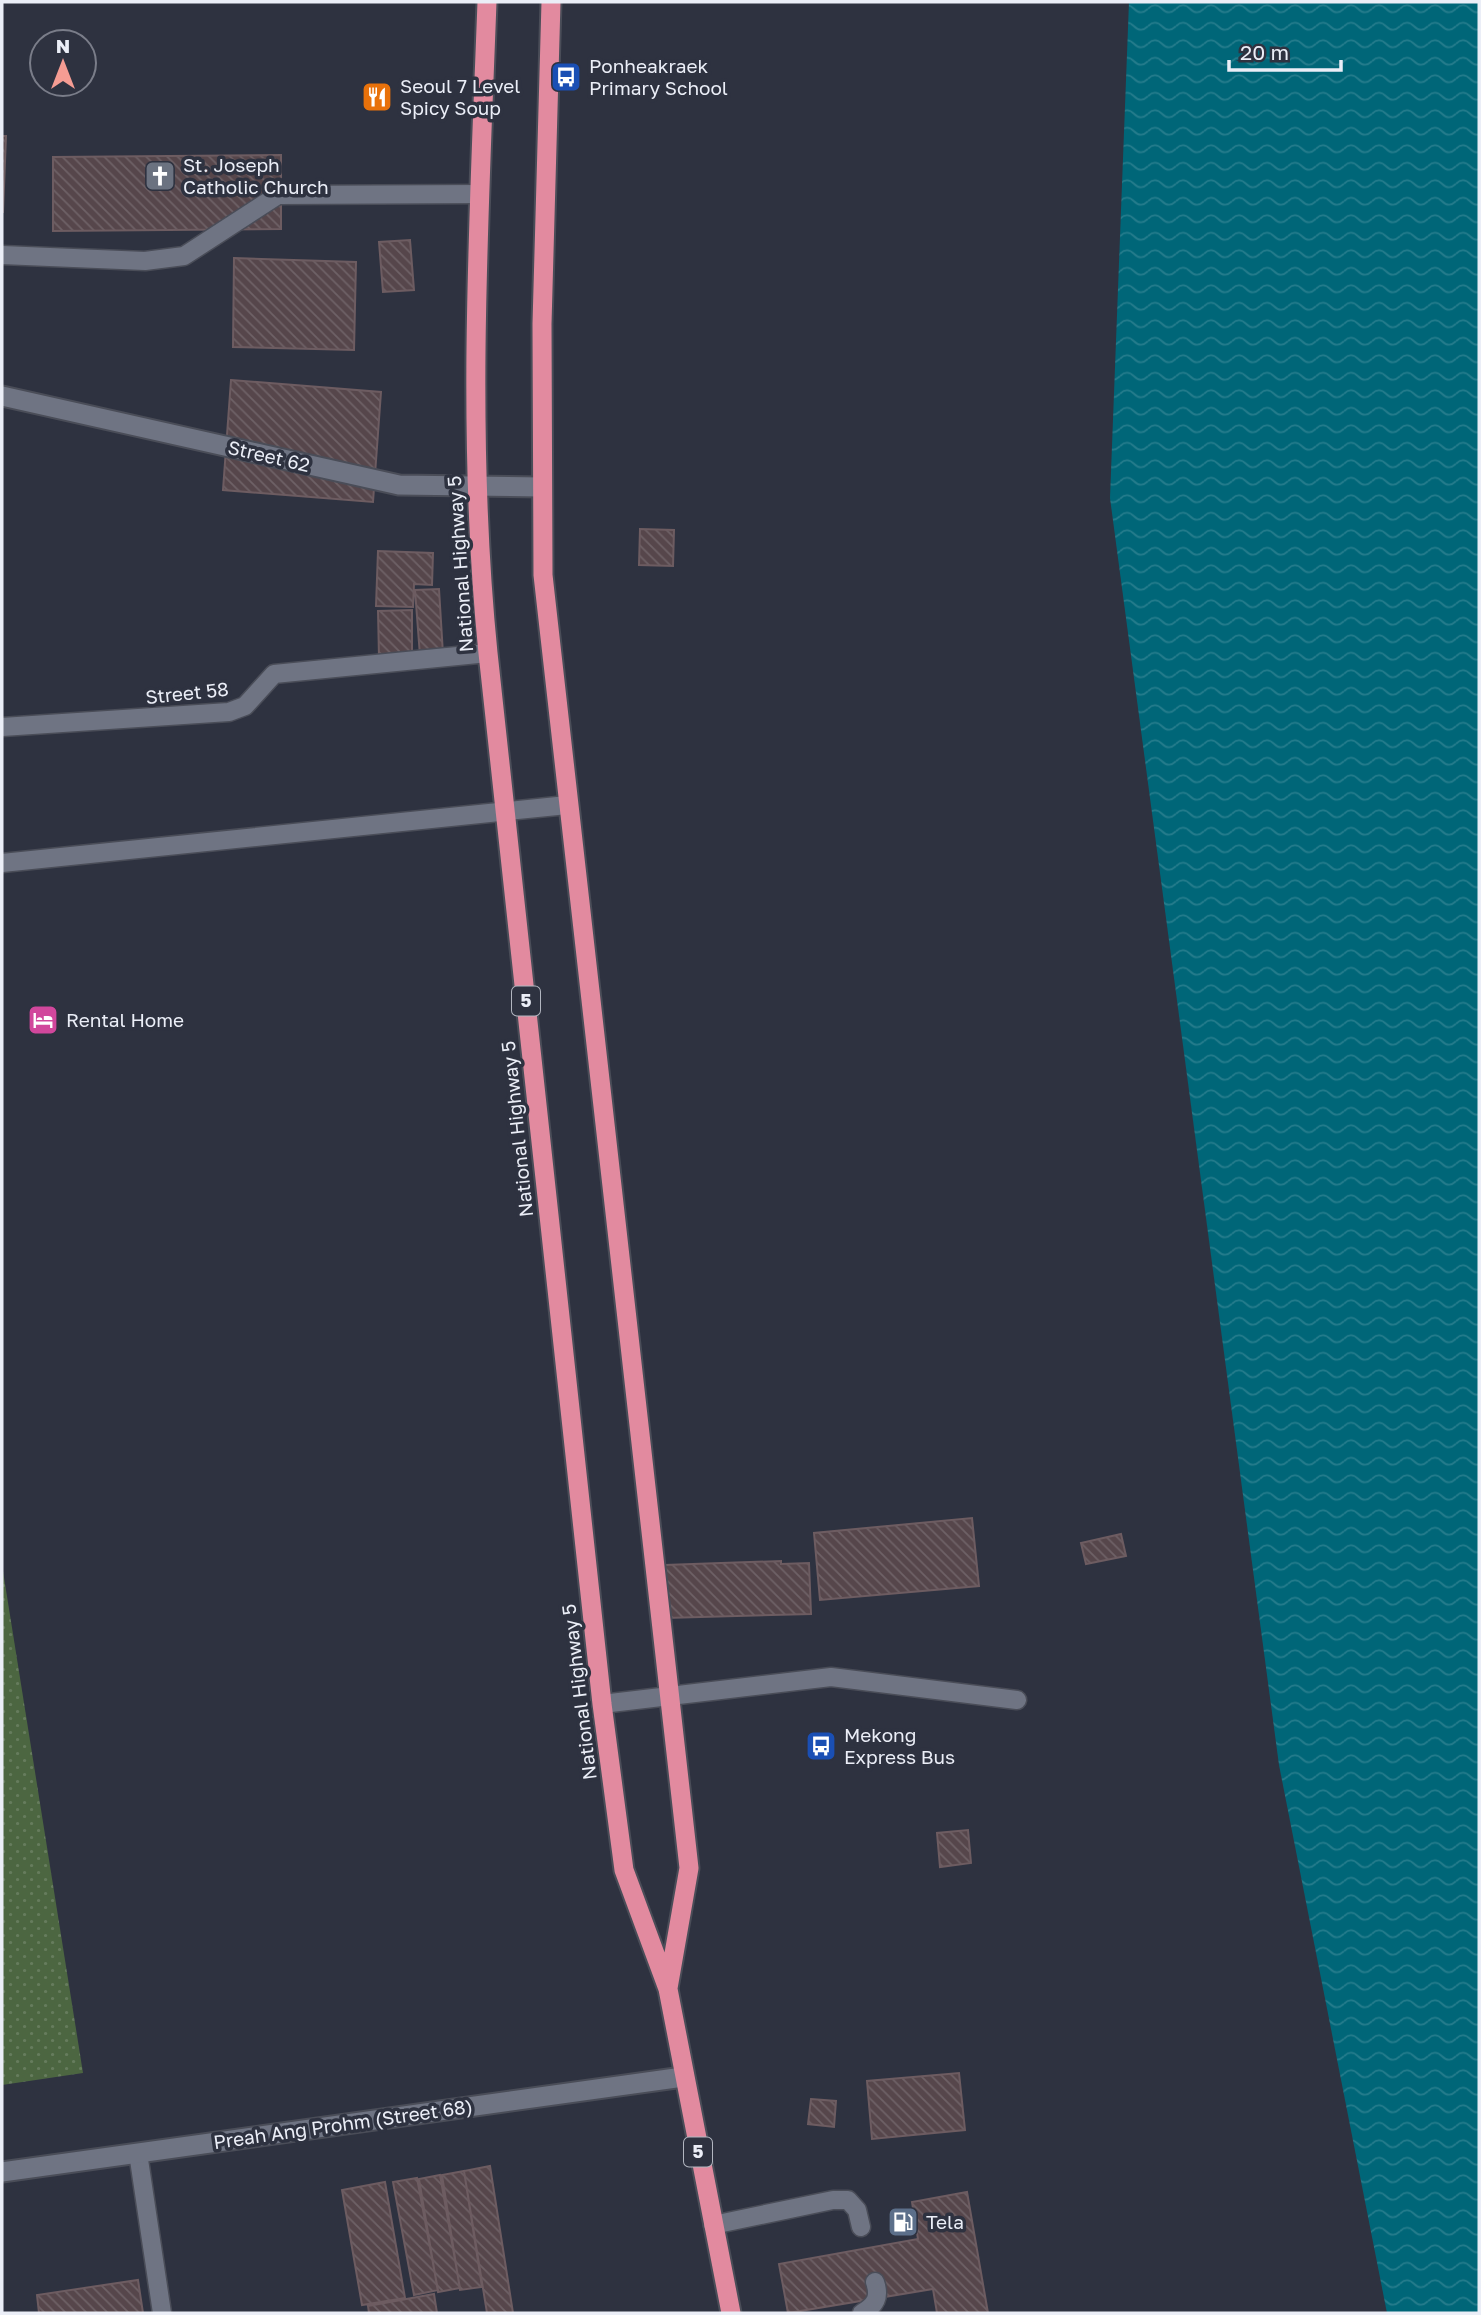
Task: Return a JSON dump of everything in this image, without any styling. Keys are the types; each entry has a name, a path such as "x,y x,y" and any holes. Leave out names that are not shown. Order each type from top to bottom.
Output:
{"highway":[{"name":"National Highway 5","path":"487,2 480,194 476,487 488,653 602,1704 624,1870 668,1989 731,2313"},
{"name":"National Highway 5","path":"551,2 544,211 540,487 548,635 689,1868 668,1989"}],"street":[{"name":"Street 62","path":"2,396 399,485 540,487"},
{"name":"Preah Ang Prohm (Street 68)","path":"2,2172 683,2077"}],"lane":[{"path":"2,255 145,261 184,256 278,195 480,194"},
{"name":"Street 58","path":"2,727 229,712 245,706 274,674 488,653"},
{"path":"2,863 567,805"},
{"path":"602,1704 831,1677 1017,1700"},
{"path":"138,2153 162,2313"},
{"path":"713,2225 833,2200 848,2200 856,2210 861,2227"},
{"path":"862,2313 873,2307 878,2293 876,2282"}],"green space":[{"path":"2,1565 83,2073 2,2085"}],"water":[{"path":"1129,2 1479,2 1479,2313 1387,2313 1279,1765 1110,498"}],"building":[{"path":"2,136 6,136 3,212 2,212"},
{"path":"281,155 281,229 53,231 53,157"},
{"path":"410,240 414,290 383,292 379,242"},
{"path":"234,258 356,262 354,350 233,347"},
{"path":"231,380 381,392 373,502 223,490"},
{"path":"640,529 674,530 673,566 639,565"},
{"path":"378,551 433,553 432,585 414,584 413,607 376,606"},
{"path":"439,589 443,654 420,656 415,590"},
{"path":"412,610 412,657 379,657 378,611"},
{"path":"972,1518 979,1586 820,1600 814,1533"},
{"path":"1121,1534 1126,1556 1086,1564 1081,1543"},
{"path":"781,1561 781,1564 809,1563 811,1614 666,1618 665,1565"},
{"path":"968,1830 971,1863 940,1867 937,1833"},
{"path":"959,2073 965,2130 872,2139 867,2081"},
{"path":"811,2099 836,2101 834,2127 808,2124"},
{"path":"490,2166 513,2313 487,2313 464,2171"},
{"path":"464,2171 482,2287 460,2290 442,2175"},
{"path":"440,2175 460,2288 438,2292 419,2179"},
{"path":"417,2178 438,2290 414,2295 393,2182"},
{"path":"385,2182 405,2298 362,2305 342,2190"},
{"path":"967,2192 988,2313 937,2313 933,2289 788,2313 779,2264 918,2239 912,2202"},
{"path":"138,2280 143,2313 39,2313 37,2295"},
{"path":"434,2294 437,2313 369,2313 368,2306"}],"place":[{"name":"Ponheakraek Primary School","path":"566,77"},
{"name":"Seoul 7 Level Spicy Soup","path":"377,97"},
{"name":"St. Joseph Catholic Church","path":"160,176"},
{"name":"Rental Home","path":"43,1020"},
{"name":"Mekong Express Bus","path":"821,1746"},
{"name":"Tela","path":"903,2222"}]}
